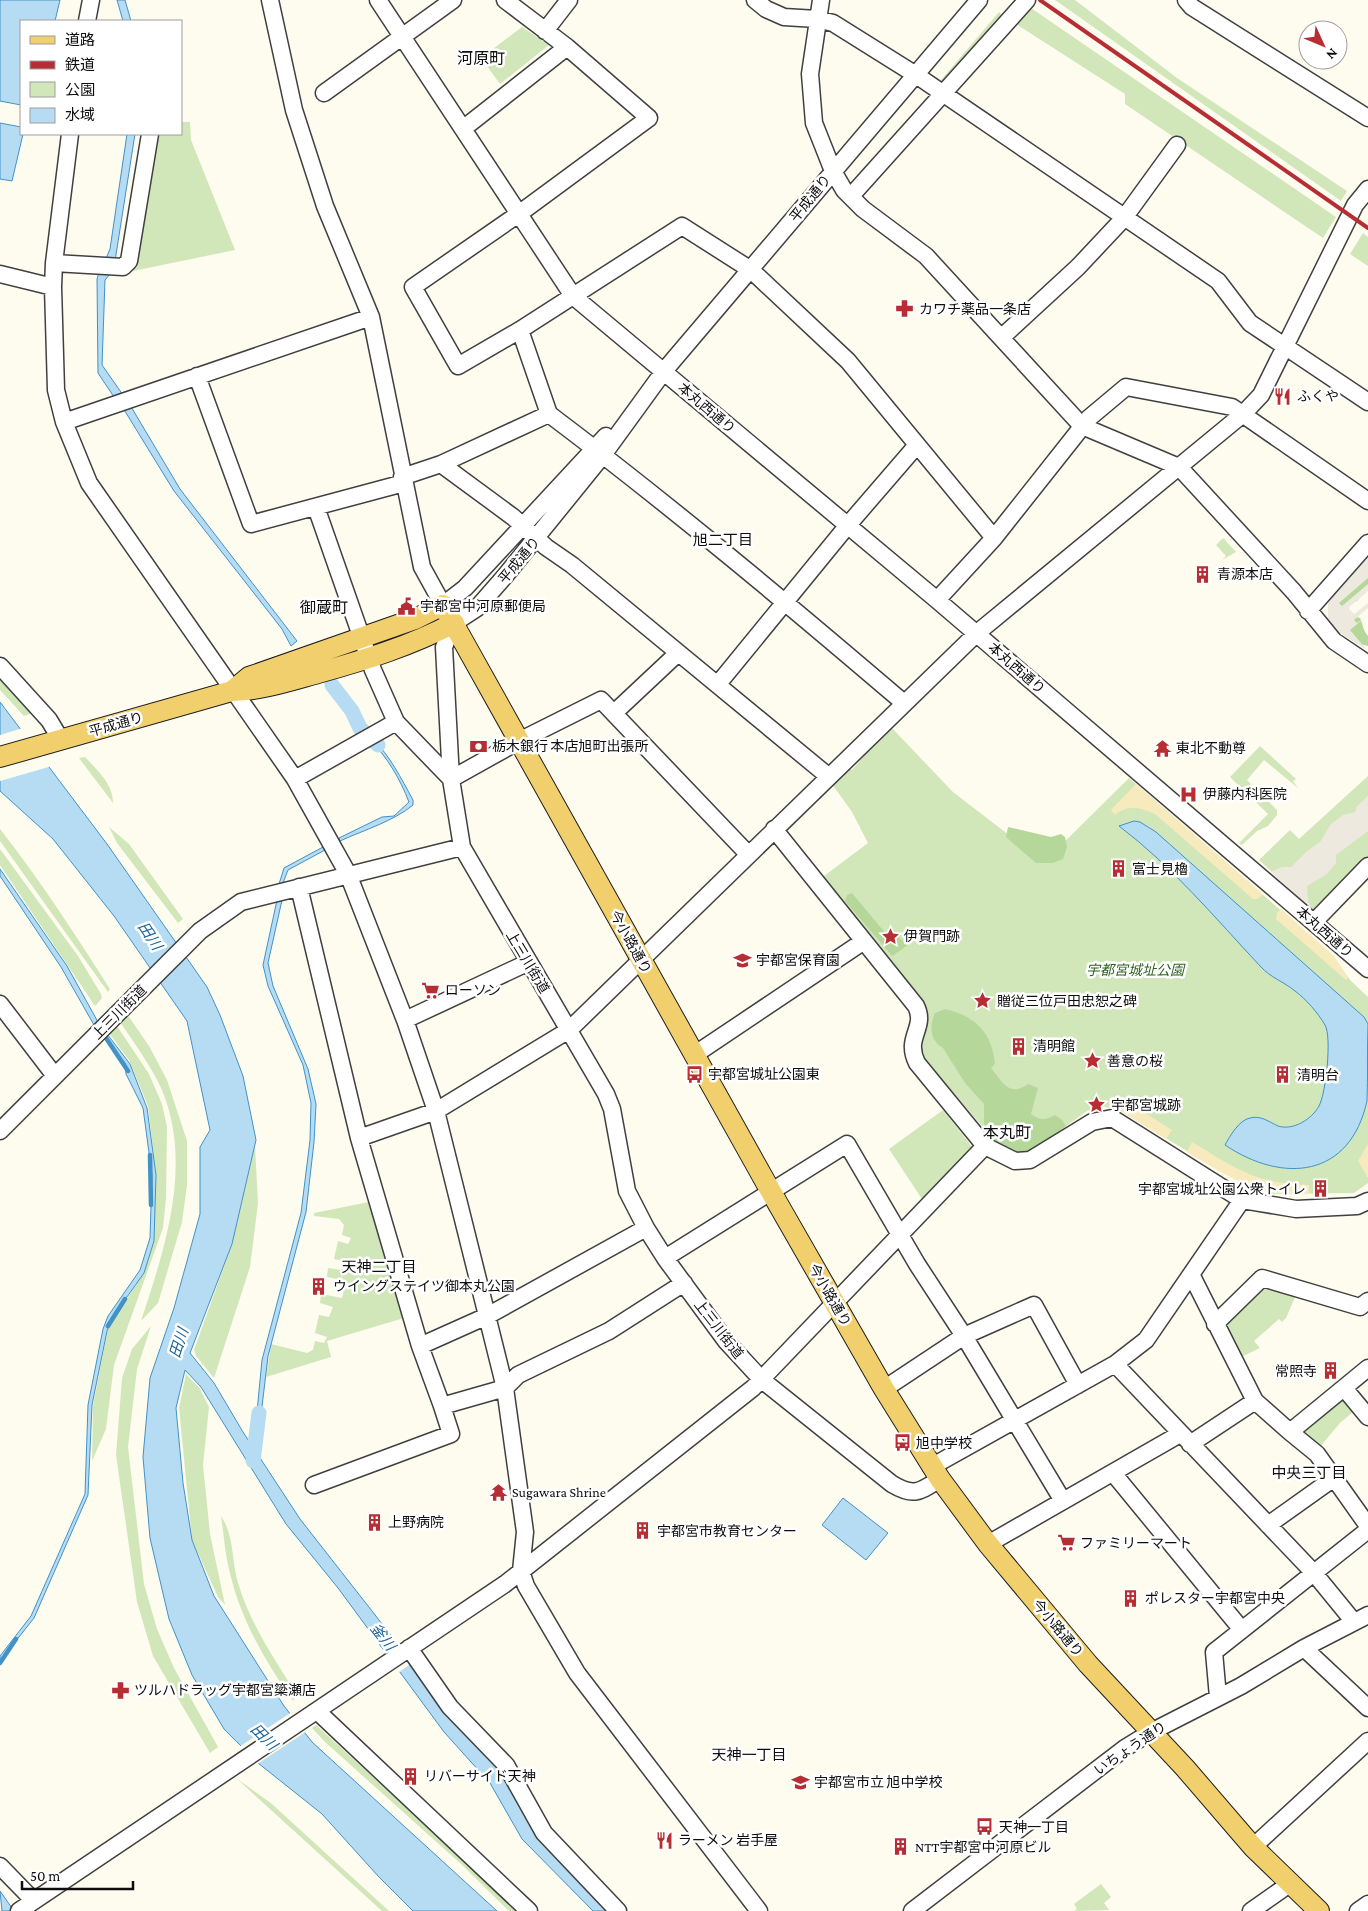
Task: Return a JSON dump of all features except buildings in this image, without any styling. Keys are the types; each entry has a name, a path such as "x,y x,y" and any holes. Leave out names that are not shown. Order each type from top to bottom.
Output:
{"main road":[{"name":"平成通り","path":"232,691 249,677 362,639 431,613 444,605"},
{"name":"今小路通り","path":"444,605 694,1056 884,1389 936,1473 988,1544 1082,1658 1253,1846 1320,1911"},
{"name":"平成通り","path":"0,757 232,691 258,690 369,659 420,640 454,623"}],"street":[{"path":"87,20 91,0"},
{"path":"270,0 294,110 324,206 371,318 422,567 444,605"},
{"name":"本丸西通り","path":"378,0 520,212 573,296 938,600 1368,969"},
{"path":"324,93 404,38 454,0"},
{"path":"504,0 566,47 649,118 520,212 413,286 458,366 520,330 682,226 751,270 848,361 994,538"},
{"path":"546,31 569,0"},
{"path":"755,0 766,9 784,17 817,18 833,23 916,74 943,95 1218,281 1250,324 1368,402"},
{"path":"821,0 810,74 814,123 833,171 851,196 863,208 926,256 1082,426 1179,467 1294,592 1334,641 1368,664"},
{"name":"平成通り","path":"454,623 477,608 536,538 599,452 664,371 979,0"},
{"path":"851,196 1027,0"},
{"path":"1186,0 1192,7 1368,118"},
{"path":"464,128 566,47"},
{"path":"70,135 54,263 53,287 56,390 64,422 89,483 232,691 295,778 348,874 405,1020 436,1111 505,1388 525,1532 521,1571 526,1586 577,1673 759,1911"},
{"path":"54,263 123,267 129,261 150,135"},
{"path":"1002,337 1078,267 1124,218 1177,145"},
{"path":"358,1138 436,1111 569,1030 976,633 1243,414 1261,394 1356,205 1368,189"},
{"path":"0,274 53,287"},
{"path":"64,422 371,318"},
{"path":"520,330 548,414 599,452 786,603 904,703"},
{"path":"197,376 251,524 316,507 403,480 548,414"},
{"path":"938,600 994,538 1082,426 1126,387 1232,407 1368,502"},
{"path":"718,684 848,525 917,445"},
{"name":"平成通り","path":"444,605 465,588 523,526 599,452"},
{"path":"441,464 572,565 828,776"},
{"path":"316,507 382,694 396,722 451,779"},
{"path":"1308,611 1368,543"},
{"path":"454,623 444,647 451,779 462,847"},
{"path":"614,713 678,653"},
{"path":"0,666 49,720 61,740"},
{"path":"451,779 519,741 601,700 748,854"},
{"path":"295,778 396,722"},
{"path":"774,829 916,1006 920,1015 912,1044 912,1052 917,1063 985,1146 1015,1161 1030,1160 1092,1122 1112,1118 1242,1200 1296,1209 1357,1206 1368,1201"},
{"name":"上三川街道","path":"0,1131 195,935 241,902 462,847 569,1030 612,1110 627,1191 646,1228 665,1258 726,1341 762,1380 852,1453 906,1492 922,1490 936,1473 1016,1421 1115,1364 1146,1340 1192,1276 1242,1200"},
{"path":"1314,922 1368,866"},
{"path":"299,887 358,1138 420,1346 451,1434 314,1485"},
{"path":"694,1056 864,941"},
{"path":"405,1020 528,962"},
{"path":"0,1004 55,1076"},
{"path":"665,1258 770,1190 847,1144 899,1234 1016,1421 1062,1501"},
{"path":"0,1866 29,1908 232,1766 390,1662 521,1571 740,1400 762,1380 899,1234 985,1146"},
{"path":"420,1346 487,1316 646,1228"},
{"path":"1192,1276 1255,1401 1317,1454 1368,1526"},
{"path":"1215,1324 1262,1278 1365,1306"},
{"path":"442,1406 505,1388 518,1375 610,1331 684,1283"},
{"path":"884,1389 964,1336 1034,1305 1078,1385"},
{"path":"1115,1364 1314,1573 1361,1619"},
{"path":"1290,1432 1368,1368"},
{"path":"1344,1388 1368,1417"},
{"path":"988,1544 1113,1473 1185,1439 1255,1401"},
{"path":"1113,1473 1242,1630"},
{"path":"1268,1525 1334,1478"},
{"path":"1218,1697 1214,1652 1368,1530"},
{"name":"いちょう通り","path":"922,1908 1125,1748 1304,1648 1361,1619"},
{"path":"1304,1648 1368,1708"},
{"path":"407,1650 450,1707 506,1765 544,1833 618,1911"},
{"path":"314,1713 529,1911"},
{"path":"1253,1846 1368,1741"},
{"path":"1250,1911 1291,1883"},
{"path":"1358,1911 1368,1904"}],"green space":[{"path":"1055,0 1075,0 1177,78 1347,191 1341,201"},
{"path":"1028,6 1336,217 1323,238 1125,104 1125,94 1013,22"},
{"path":"999,12 1003,16 946,83 941,80"},
{"path":"522,27 549,45 500,84 481,58"},
{"path":"182,122 190,122 191,140 235,250 133,271 155,135 182,135"},
{"path":"1363,233 1368,237 1368,266 1350,254"},
{"path":"1223,538 1236,552 1222,560 1226,556 1216,545"},
{"path":"1368,560 1368,588 1357,601 1348,604 1350,615 1360,618 1368,636 1368,646 1356,643 1340,632 1332,598"},
{"path":"0,676 32,713 24,716 0,690"},
{"name":"宇都宮城址公園","path":"890,726 953,792 1044,862 1129,778 1333,956 1350,980 1368,997 1368,1183 1354,1193 1273,1194 1205,1162 1121,1111 1102,1106 1087,1111 1062,1129 988,1133 921,1055 928,1010 820,879 868,843 852,812 832,784 848,767 852,770"},
{"path":"1260,746 1296,779 1293,781 1298,788 1264,760 1247,780 1277,810 1277,815 1268,826 1257,831 1242,845 1239,843 1268,814 1230,777"},
{"path":"85,757 108,784 113,803 79,758"},
{"path":"1368,776 1368,861 1317,914 1259,860 1290,830 1299,839"},
{"path":"109,827 129,844 183,919 178,923 117,843"},
{"path":"1008,827 1051,837 1061,834 1065,837 1067,847 1063,859 1053,863 1036,863 1006,837"},
{"path":"0,829 70,928 110,989 108,992 0,841"},
{"path":"0,849 78,956 101,994 102,998 95,1006 0,865"},
{"path":"852,893 887,935 898,937 908,945 892,956 845,901 847,895"},
{"path":"945,1009 965,1016 986,1034 995,1064 991,1068 1006,1086 1016,1089 1028,1084 1038,1088 1031,1114 1043,1119 1055,1115 1066,1126 1034,1150 1025,1153 1016,1153 996,1142 984,1129 984,1104 965,1083 943,1048 933,1037 931,1028 935,1013"},
{"path":"127,1014 149,1046 167,1080 187,1141 187,1185 182,1222 158,1303 141,1321 159,1265 172,1206 175,1177 175,1147 171,1118 162,1090 148,1064 120,1022"},
{"path":"117,1026 149,1074 162,1104 167,1127 166,1198 163,1228 114,1365 106,1429 92,1461 93,1406 108,1328 143,1274 154,1241 156,1174 148,1106 129,1060 109,1033"},
{"path":"943,1110 973,1148 922,1199 889,1149"},
{"path":"255,1146 258,1203 250,1267 214,1378 196,1356 194,1350 232,1244"},
{"path":"369,1202 404,1318 327,1341 331,1357 266,1377 271,1344 307,1353 313,1350 315,1341 324,1343 327,1337 315,1333 319,1315 329,1317 333,1307 320,1303 321,1294 342,1298 346,1281 327,1277 328,1268 342,1270 343,1261 334,1259 338,1241 348,1244 351,1238 342,1235 344,1225 339,1219 314,1216 314,1213"},
{"path":"1265,1285 1296,1295 1286,1318 1282,1322 1279,1319 1254,1341 1260,1348 1237,1359 1221,1326"},
{"path":"151,1326 137,1369 128,1447 144,1584 157,1629 174,1668 218,1747 210,1753 153,1656 137,1602 116,1455 122,1378 132,1349"},
{"path":"186,1374 200,1389 209,1407 203,1465 210,1534 225,1605 218,1597 192,1540 179,1408"},
{"path":"1339,1397 1345,1400 1353,1412 1340,1423 1319,1448 1299,1432"},
{"path":"221,1516 229,1532 237,1577 244,1600 264,1642 297,1695 293,1701 264,1656 241,1608 228,1566"},
{"path":"316,1725 520,1911 509,1911 461,1864 325,1742 312,1728"},
{"path":"236,1778 272,1804 389,1911 382,1911"},
{"path":"1101,1884 1111,1897 1104,1903 1109,1910 1074,1911 1077,1909 1074,1904"}],"sand":[{"path":"1136,784 1263,894 1258,899 1253,899 1155,814 1145,810 1130,808 1115,815 1111,810"},
{"path":"1281,909 1334,956 1348,977 1346,980 1276,919 1277,913"},
{"path":"1129,1103 1172,1130 1166,1139 1121,1111"},
{"path":"1192,1142 1234,1167 1260,1178 1274,1182 1309,1185 1309,1194 1274,1192 1244,1184 1187,1152"},
{"path":"1368,1144 1368,1178 1358,1161"}],"shaded area":[{"path":"1368,556 1368,578 1339,603 1342,606 1368,584 1368,591 1348,608 1354,614 1368,603 1368,608 1354,620 1357,623 1368,615 1350,630 1367,650 1340,632 1328,621 1328,602"},
{"path":"1368,796 1368,831 1336,855 1336,863 1327,874 1307,886 1308,902 1317,914 1271,872 1282,867 1291,867 1306,852 1320,842 1331,824 1343,815 1355,812 1357,806"}],"water":[{"path":"0,0 60,0 55,20 20,20 20,105 0,101"},
{"path":"117,0 125,0 131,20 123,20"},
{"path":"0,123 20,127 20,135 23,135 12,181 0,179"},
{"path":"127,135 135,135 115,261 105,261 110,249"},
{"path":"99,273 110,274 105,280 102,365 123,395 114,397 98,373 97,279"},
{"path":"130,405 180,489 297,641 291,646 282,629 174,491 123,408"},
{"path":"336,685 354,710 363,729 359,732 342,700 331,688"},
{"path":"0,702 107,844 207,987 220,1015 243,1076 256,1140 232,1244 190,1353 214,1383 243,1432 300,1519 415,1666 612,1911 593,1911 522,1839 490,1783 444,1732 338,1588 286,1524 201,1387 185,1370 176,1408 183,1483 192,1540 214,1596 284,1706 312,1742 497,1911 413,1911 378,1876 322,1814 258,1763 224,1729 192,1675 169,1619 150,1538 143,1457 150,1378 174,1308 200,1214 200,1147 210,1130 187,1021 114,916 53,839 0,791"},
{"path":"373,739 395,768 413,800 413,805 388,821 340,841 339,838 382,817 394,816 409,802 393,769 370,740"},
{"path":"1134,821 1140,822 1156,832 1364,1017 1368,1024 1367,1101 1358,1127 1346,1146 1330,1159 1311,1166 1291,1169 1269,1165 1247,1157 1225,1145 1235,1129 1246,1119 1258,1117 1278,1126 1290,1127 1302,1123 1316,1111 1322,1099 1326,1078 1327,1031 1312,1006 1291,988 1265,971 1157,858 1119,826"},
{"path":"323,847 325,850 288,870 283,883 279,884 284,868"},
{"path":"0,869 67,966 98,1022 130,1064 147,1108 156,1175 154,1241 144,1273 112,1318 107,1331 92,1405 88,1495 34,1618 0,1661 0,1656 31,1616 85,1494 88,1405 103,1329 108,1316 140,1270 150,1238 152,1175 143,1108 126,1074 125,1063 94,1025 61,967 0,876"},
{"path":"277,900 282,900 268,963 273,986 308,1069 316,1104 314,1142 306,1212 268,1356 259,1432 255,1432 262,1360 301,1213 310,1140 311,1103 303,1065 268,986 263,965"},
{"path":"843,1498 888,1533 866,1560 822,1525"},
{"path":"0,1891 14,1911 2,1911"}],"pier":[{"path":"23,728 52,766 0,781 0,735"},
{"path":"398,1641 413,1662 398,1673 383,1652"},
{"path":"292,1712 307,1731 256,1765 239,1747"}],"waterway":[{"path":"332,685 352,711 360,728 378,745"},
{"path":"106,1038 128,1071"},
{"path":"150,1155 151,1205"},
{"path":"108,1326 125,1299"},
{"path":"253,1461 259,1413"},
{"path":"0,1663 16,1639"}],"railway":[{"path":"1040,0 1368,228"}],"place":[{"name":"カワチ薬品一条店","path":"905,309"},
{"name":"ふくや","path":"1283,396"},
{"name":"青源本店","path":"1203,574"},
{"name":"宇都宮中河原郵便局","path":"406,606"},
{"name":"栃木銀行 本店旭町出張所","path":"478,746"},
{"name":"東北不動尊","path":"1162,748"},
{"name":"伊藤内科医院","path":"1189,794"},
{"name":"富士見櫓","path":"1118,869"},
{"name":"伊賀門跡","path":"890,936"},
{"name":"宇都宮保育園","path":"742,960"},
{"name":"ローソン","path":"431,990"},
{"name":"贈従三位戸田忠恕之碑","path":"983,1001"},
{"name":"清明館","path":"1019,1046"},
{"name":"善意の桜","path":"1093,1061"},
{"name":"宇都宮城址公園東","path":"694,1074"},
{"name":"清明台","path":"1283,1075"},
{"name":"宇都宮城跡","path":"1097,1105"},
{"name":"宇都宮城址公園公衆トイレ","path":"1320,1189"},
{"name":"ウイングステイツ御本丸公園","path":"319,1286"},
{"name":"常照寺","path":"1331,1371"},
{"name":"旭中学校","path":"902,1443"},
{"name":"Sugawara Shrine","path":"498,1492"},
{"name":"上野病院","path":"374,1522"},
{"name":"宇都宮市教育センター","path":"643,1531"},
{"name":"ファミリーマート","path":"1066,1543"},
{"name":"ポレスター宇都宮中央","path":"1131,1598"},
{"name":"ツルハドラッグ宇都宮簗瀬店","path":"120,1690"},
{"name":"リバーサイド天神","path":"410,1776"},
{"name":"宇都宮市立 旭中学校","path":"800,1782"},
{"name":"天神一丁目","path":"985,1827"},
{"name":"ラーメン 岩手屋","path":"664,1840"},
{"name":"NTT宇都宮中河原ビル","path":"901,1847"}],"district":[{"name":"河原町","path":"481,58"},
{"name":"旭二丁目","path":"723,540"},
{"name":"御蔵町","path":"324,607"},
{"name":"本丸町","path":"1007,1132"},
{"name":"天神二丁目","path":"379,1267"},
{"name":"中央三丁目","path":"1309,1473"},
{"name":"天神一丁目","path":"749,1755"}],"water label":[{"name":"田川","path":"150,936"},
{"name":"田川","path":"179,1343"},
{"name":"釜川","path":"383,1637"},
{"name":"田川","path":"264,1737"}]}
